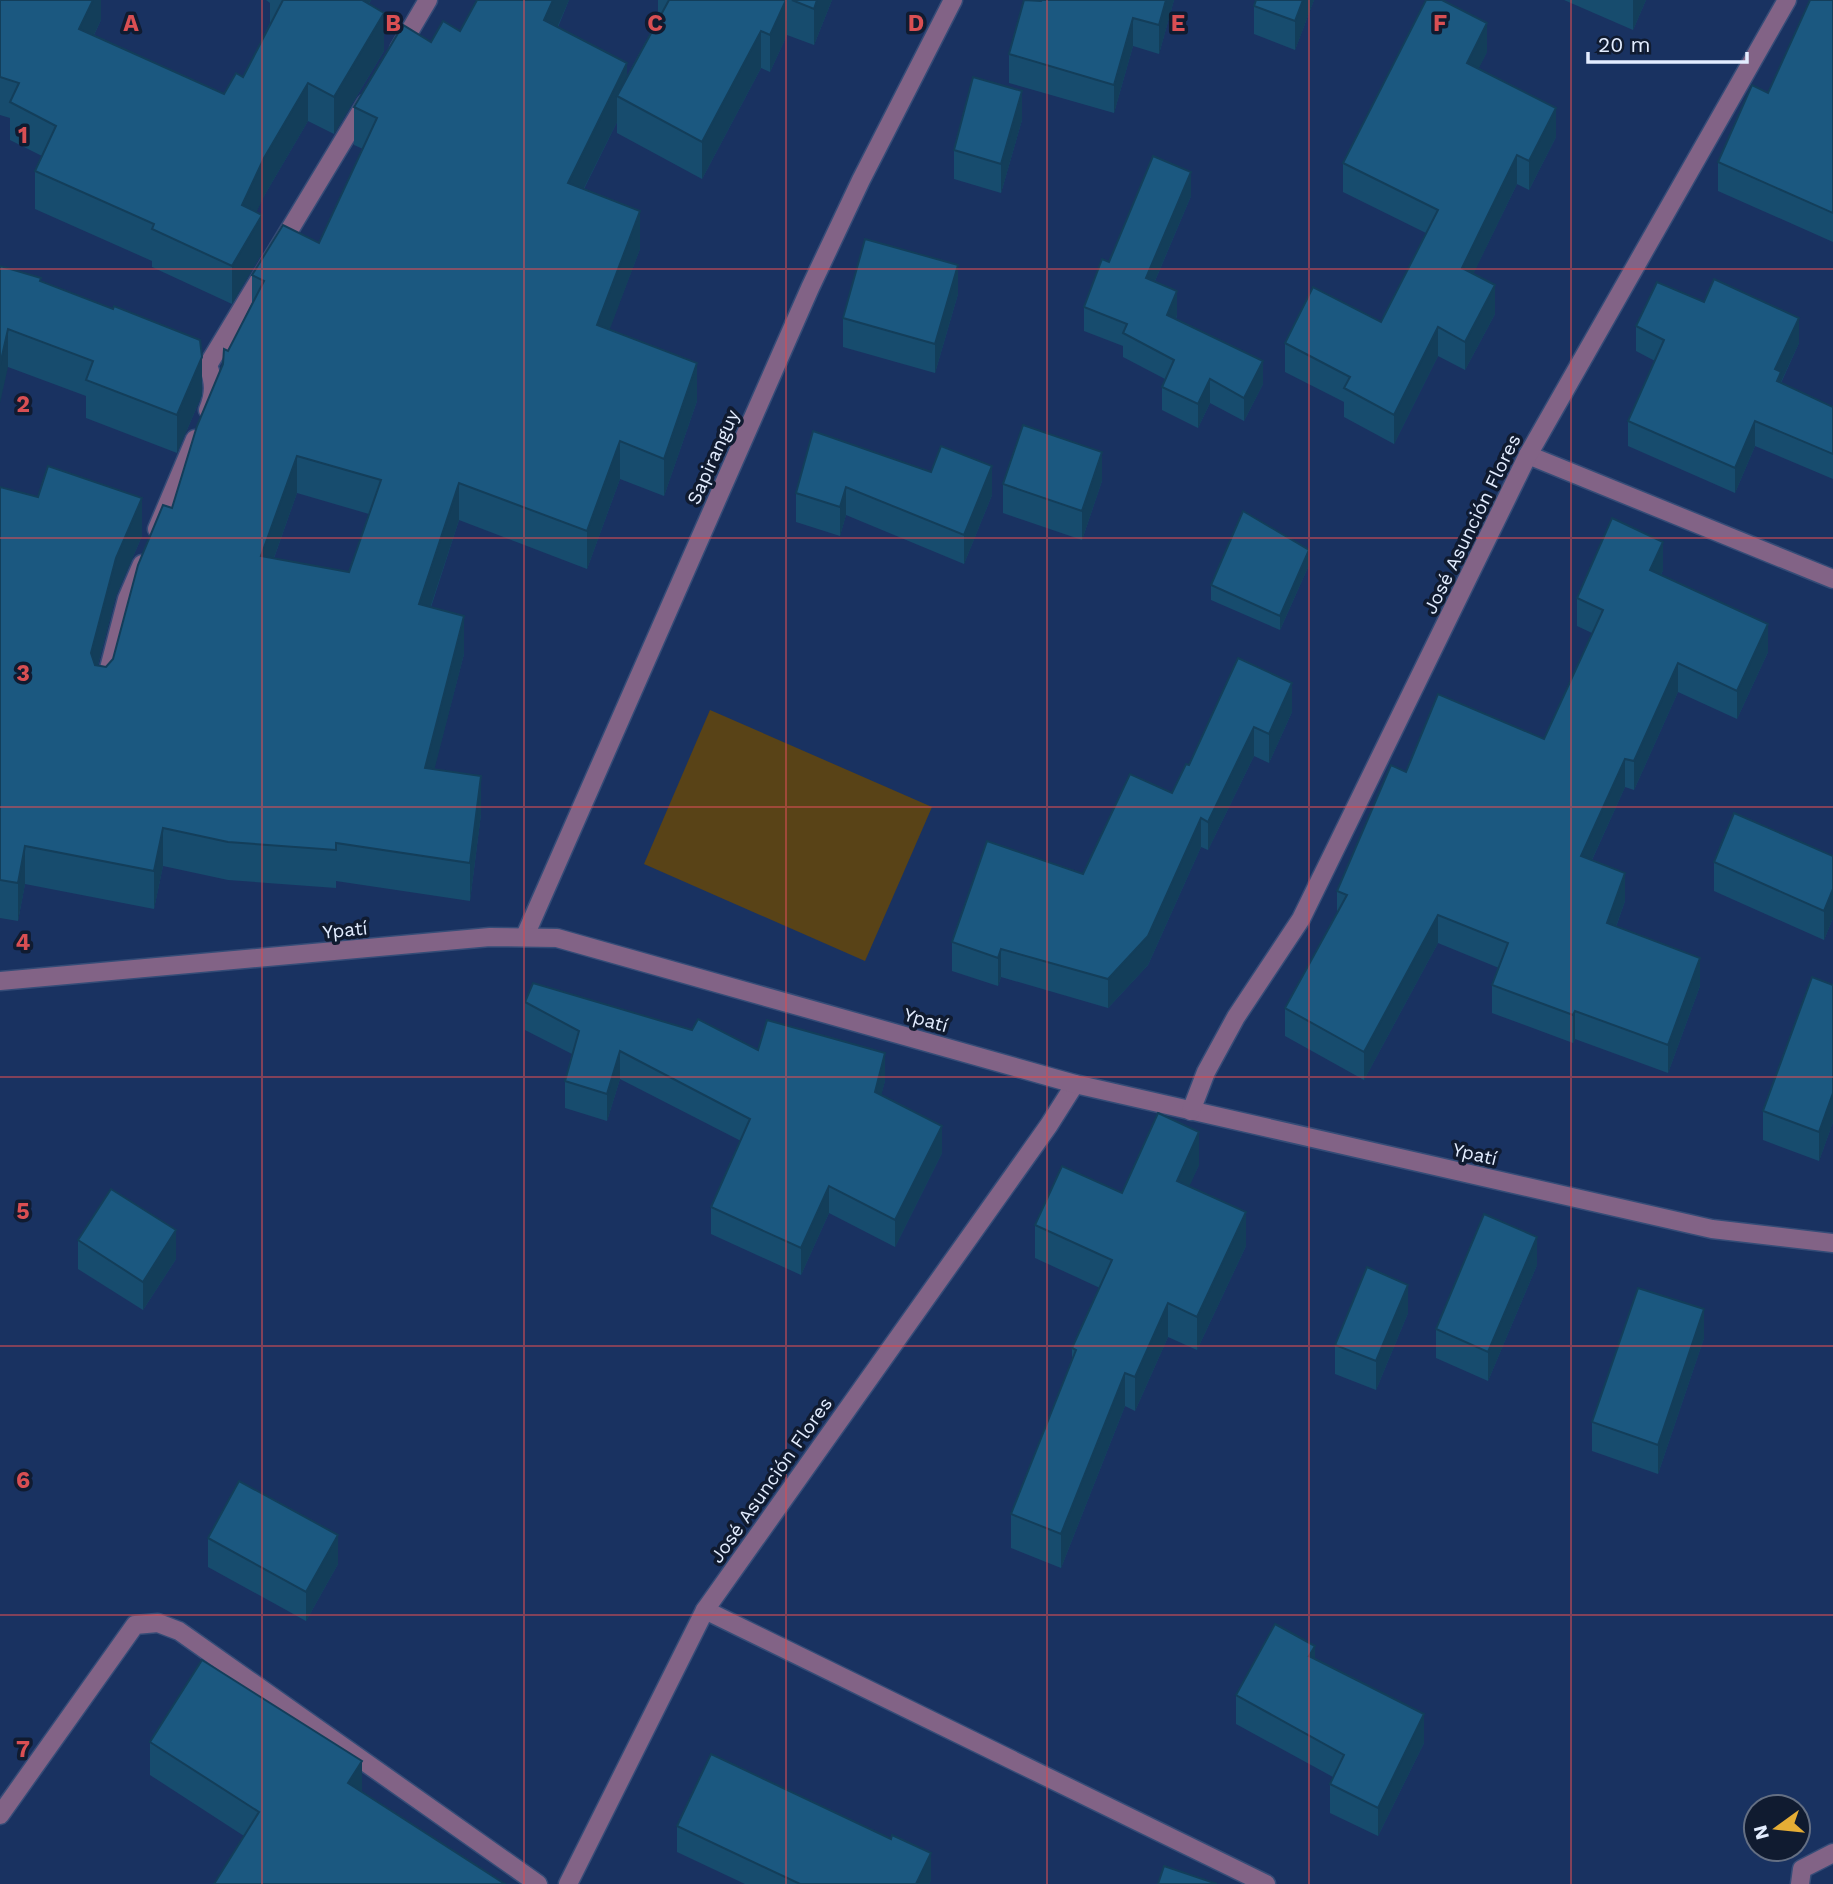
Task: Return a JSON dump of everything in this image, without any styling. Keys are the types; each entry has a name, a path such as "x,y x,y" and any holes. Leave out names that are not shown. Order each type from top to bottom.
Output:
{"street":[{"path":"393,59 428,0"},
{"name":"Sapiranguy","path":"525,936 810,288 861,180 953,0"},
{"name":"José Asunción Flores","path":"1191,1111 1206,1072 1236,1017 1301,919 1528,455 1787,0"},
{"path":"102,694 127,599 213,397 213,380 201,363 379,83"},
{"path":"1528,455 1833,579"},
{"name":"Ypatí","path":"0,981 489,937 556,938 1075,1084 1712,1229 1833,1243"},
{"name":"José Asunción Flores","path":"568,1884 705,1610 1049,1125 1075,1084"},
{"path":"705,1610 1266,1884"},
{"path":"0,1815 135,1625 158,1623 179,1631 538,1884"},
{"path":"1800,1884 1802,1869 1833,1853"}],"shaded area":[{"path":"710,710 932,807 865,961 644,864"}],"building":[{"path":"0,0 93,0 79,29 224,94 236,73 243,77 283,0 362,0 384,13 334,97 308,83 264,158 242,205 262,215 232,266 152,229 154,224 35,171 56,126 10,102 19,83 0,77"},
{"path":"477,0 553,0 544,20 627,63 568,183 640,211 597,325 697,363 664,459 620,441 587,531 459,483 419,604 464,616 425,768 481,776 470,863 336,843 336,850 228,842 163,828 154,871 25,846 18,883 0,880 0,487 38,497 48,466 142,498 116,558 91,653 95,665 106,667 113,659 138,565 163,505 172,508 197,426 223,364 224,349 228,351 264,281 252,275 283,225 319,243 377,118 354,107 403,25 431,42 443,21 460,31","holes":["297,456 381,480 349,572 261,556"]},
{"path":"669,0 786,0 770,35 761,31 702,142 617,96"},
{"path":"792,0 817,0 814,9"},
{"path":"1024,0 1166,0 1159,25 1133,18 1114,85 1009,54"},
{"path":"1256,0 1303,0 1295,21 1254,6"},
{"path":"1426,0 1442,0 1487,23 1467,63 1556,108 1529,161 1517,155 1462,268 1495,285 1465,342 1438,327 1394,415 1344,388 1350,377 1285,343 1313,287 1381,322 1438,210 1343,163"},
{"path":"1810,0 1833,0 1833,213 1718,162 1752,85 1768,93"},
{"path":"973,77 1022,91 1001,164 954,150"},
{"path":"1153,156 1191,172 1146,278 1177,291 1167,315 1263,361 1244,398 1210,379 1198,404 1162,387 1174,360 1123,333 1127,324 1084,307 1102,259 1109,262"},
{"path":"865,239 958,265 935,344 843,318"},
{"path":"0,266 41,278 40,281 113,309 114,306 200,340 202,357 177,415 86,380 93,361 8,329 0,365"},
{"path":"1714,279 1799,318 1775,369 1781,372 1777,381 1833,407 1833,454 1755,421 1735,468 1628,421 1664,340 1636,326 1657,282 1704,302"},
{"path":"1023,425 1102,452 1082,511 1003,484"},
{"path":"813,431 931,472 941,446 992,466 964,535 846,487 840,507 796,493"},
{"path":"1243,511 1309,550 1280,616 1211,585"},
{"path":"1612,518 1663,542 1650,570 1768,624 1737,691 1678,663 1634,761 1625,759 1581,856 1625,873 1607,923 1700,958 1668,1045 1575,1011 1573,1015 1492,985 1508,943 1438,915 1364,1052 1285,1008 1347,895 1337,891 1391,765 1406,772 1438,694 1544,739 1603,610 1577,598"},
{"path":"1238,658 1292,683 1269,734 1254,727 1208,822 1201,818 1148,936 1108,979 1001,949 998,958 952,942 987,841 1083,874 1130,774 1172,793 1186,764 1189,765"},
{"path":"1734,813 1833,856 1833,889 1824,911 1714,862"},
{"path":"1812,977 1833,985 1833,1093 1819,1132 1763,1111"},
{"path":"533,983 692,1030 698,1019 758,1050 767,1020 885,1053 875,1092 942,1126 895,1220 829,1186 801,1248 711,1207 750,1119 620,1051 607,1094 565,1081 579,1031 525,1002"},
{"path":"1158,1113 1199,1132 1177,1181 1246,1212 1197,1317 1168,1303 1135,1377 1125,1373 1061,1534 1011,1514 1076,1350 1072,1348 1112,1260 1035,1225 1062,1166 1122,1193"},
{"path":"111,1189 176,1230 143,1282 78,1240"},
{"path":"1484,1214 1537,1237 1488,1352 1436,1329"},
{"path":"1367,1267 1408,1285 1376,1361 1335,1345"},
{"path":"1638,1288 1704,1309 1658,1445 1592,1422"},
{"path":"239,1481 338,1535 306,1592 208,1538"},
{"path":"1275,1624 1315,1646 1309,1656 1424,1714 1378,1808 1330,1784 1344,1755 1236,1695"},
{"path":"202,1660 362,1761 348,1783 505,1884 214,1884 259,1812 150,1742"},
{"path":"711,1754 891,1839 892,1835 931,1853 916,1884 800,1884 677,1826"},
{"path":"1164,1866 1217,1884 1158,1884"}]}
